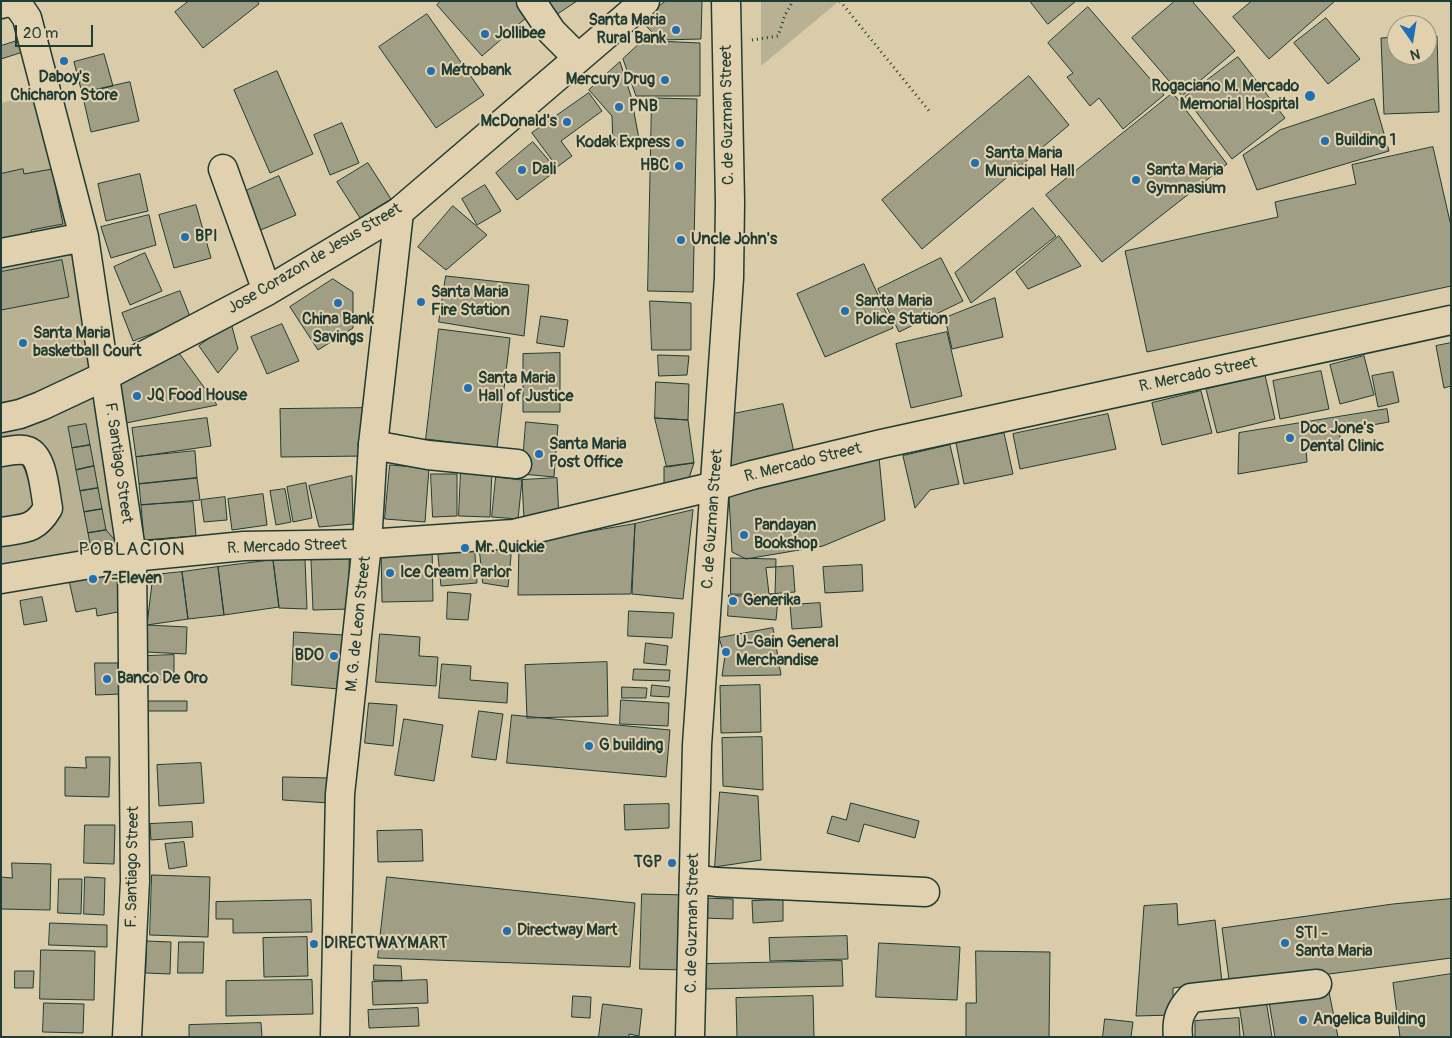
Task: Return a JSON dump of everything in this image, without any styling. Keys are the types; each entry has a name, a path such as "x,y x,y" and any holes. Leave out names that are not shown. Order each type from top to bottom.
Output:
{"street":[{"path":"530,1 552,32 578,58"},
{"name":"Jose Corazon de Jesus Street","path":"1,418 20,414 41,406 105,376 267,291 399,212 645,1"},
{"name":"C. de Guzman Street","path":"690,1037 697,745 729,278 730,202 726,1"},
{"name":"F. Santiago Street","path":"1,4 7,2 18,5 27,18 84,237 132,557 135,882 127,1037"},
{"path":"223,169 267,291"},
{"name":"M. G. de Leon Street","path":"335,1037 340,794 367,544 373,445 399,212"},
{"path":"1,253 84,237"},
{"name":"R. Mercado Street","path":"1,579 132,557 244,546 367,544 513,534 881,444 1451,320"},
{"path":"373,445 428,455 517,464"},
{"path":"1,452 19,449 29,451 38,459 48,508 40,521 28,528 1,532"},
{"path":"694,879 716,882 925,892"},
{"path":"1178,1037 1177,1029 1181,1009 1191,998 1317,984"}],"path":[{"path":"727,44 778,36 785,15 793,1"},
{"path":"840,1 930,112"}],"shaded area":[{"path":"761,1 839,1 761,66"},
{"path":"46,92 75,232 1,249 1,103"},
{"path":"78,244 128,555 1,574 1,260"}],"building":[{"path":"189,1 257,1 259,4 203,48 175,12"},
{"name":"Jollibee","path":"441,1 526,1 534,11 482,56 437,5"},
{"path":"543,1 577,1 553,17"},
{"name":"Santa Maria Rural Bank","path":"666,1 702,1 701,39 659,40 641,20"},
{"path":"1030,1 1076,1 1048,24"},
{"path":"1175,1 1192,1 1235,51 1182,96 1132,38"},
{"path":"1252,1 1335,1 1269,59 1233,17"},
{"path":"1088,7 1164,95 1123,129 1099,98 1090,106 1067,77 1073,73 1048,43"},
{"name":"Metrobank","path":"427,14 484,95 436,128 379,47"},
{"path":"1326,18 1360,59 1328,84 1294,43"},
{"name":"Mercury Drug","path":"649,35 656,41 700,43 700,96 636,96 623,59"},
{"path":"1437,36 1439,112 1384,114 1381,38 1387,38 1387,65 1437,65"},
{"path":"20,40 23,52 1,59 1,46"},
{"path":"104,54 113,86 82,93 74,62"},
{"path":"1238,57 1285,118 1232,159 1185,97"},
{"name":"PNB","path":"620,62 631,96 639,139 613,146 612,116 589,90"},
{"path":"277,71 313,154 270,173 234,90"},
{"name":"Santa Maria Municipal Hall","path":"1029,76 1069,125 922,249 882,200"},
{"path":"130,82 139,121 91,132 82,93"},
{"name":"McDonald's","path":"589,93 602,111 561,141 572,156 557,167 532,133"},
{"name":"Santa Maria Gymnasium","path":"1173,93 1227,164 1102,262 1046,195"},
{"path":"652,98 697,99 693,292 648,291"},
{"name":"Building 1","path":"1374,99 1389,151 1257,190 1243,155 1280,130"},
{"path":"342,123 359,163 330,175 314,135"},
{"path":"533,142 557,170 517,200 496,173"},
{"path":"1433,147 1451,226 1451,286 1147,352 1125,251 1278,217 1275,202 1356,184 1352,165"},
{"path":"368,163 391,199 360,218 337,182"},
{"path":"23,169 24,174 52,169 63,224 31,230 32,236 1,242 1,174"},
{"path":"140,174 148,211 106,221 98,184"},
{"path":"279,176 296,215 256,232 239,194"},
{"path":"485,185 501,211 477,225 462,199"},
{"name":"BPI","path":"196,205 211,258 174,268 159,215"},
{"path":"453,206 487,235 446,270 418,247"},
{"path":"1033,208 1056,236 971,303 955,273"},
{"path":"149,215 156,245 111,258 101,227"},
{"path":"1059,236 1081,266 1028,289 1016,272"},
{"path":"145,253 162,291 130,305 114,267"},
{"path":"941,258 963,301 899,332 878,289"},
{"path":"62,260 69,297 1,310 1,272"},
{"name":"Santa Maria Police Station","path":"864,264 893,328 825,357 797,294"},
{"name":"Santa Maria Hall of Justice","path":"446,276 529,285 524,336 439,322"},
{"path":"333,279 353,292 353,328 318,350 290,307"},
{"path":"180,291 191,319 133,341 122,313"},
{"path":"995,298 1003,337 952,349 945,318"},
{"path":"650,301 691,303 691,350 652,350"},
{"path":"541,316 568,320 564,347 537,343"},
{"path":"231,323 238,349 218,373 199,346"},
{"path":"282,324 299,361 267,374 251,337"},
{"name":"Santa Maria Hall of Justice","path":"439,329 510,338 497,448 426,439"},
{"path":"947,332 962,396 911,408 896,344"},
{"path":"1451,343 1451,386 1444,388 1436,346"},
{"path":"179,353 217,405 126,423 116,382"},
{"path":"560,353 560,412 523,412 523,354"},
{"path":"658,355 689,356 687,375 659,376"},
{"path":"1364,356 1374,395 1340,404 1330,365"},
{"path":"1321,371 1329,409 1280,419 1273,381"},
{"path":"1393,372 1399,402 1378,407 1372,376"},
{"path":"1265,375 1275,419 1217,433 1206,389"},
{"path":"656,382 689,384 688,420 655,418"},
{"path":"1201,391 1212,433 1162,445 1152,403"},
{"path":"783,404 794,452 728,467 733,414"},
{"path":"368,408 365,456 281,457 280,409"},
{"name":"Doc Jone's Dental Clinic","path":"1387,409 1389,422 1339,431 1341,443 1306,449 1307,462 1238,474 1239,433"},
{"path":"1108,414 1116,449 1020,469 1013,434"},
{"path":"207,418 211,446 136,457 132,428"},
{"path":"655,418 688,420 694,463 667,467"},
{"path":"526,422 558,425 554,477 522,474"},
{"path":"86,424 90,445 72,448 68,427"},
{"path":"1004,433 1013,474 964,484 956,443"},
{"path":"90,445 94,466 76,470 72,448"},
{"path":"950,445 959,484 930,490 915,508 903,456"},
{"path":"195,451 197,478 139,484 136,457"},
{"path":"879,457 885,520 823,546 746,559 732,552 729,497"},
{"path":"694,463 689,478 664,487 664,467"},
{"path":"390,465 429,468 425,522 385,519"},
{"path":"94,466 98,488 80,491 76,470"},
{"path":"461,469 492,471 490,517 459,516"},
{"path":"431,474 457,474 457,516 433,517"},
{"path":"352,476 353,524 319,527 309,486"},
{"path":"496,477 522,480 518,519 492,517"},
{"path":"197,478 200,500 141,505 139,484"},
{"path":"557,478 559,518 524,520 522,480"},
{"path":"306,483 312,518 293,522 287,487"},
{"path":"98,488 102,509 84,512 80,491"},
{"path":"285,489 291,522 276,525 270,491"},
{"path":"263,494 267,525 232,530 228,499"},
{"path":"225,497 227,520 204,522 201,500"},
{"path":"193,502 196,536 144,540 141,505"},
{"path":"102,509 106,530 88,533 84,512"},
{"path":"693,510 683,599 632,594 635,524"},
{"path":"635,524 631,594 518,595 519,544"},
{"path":"106,530 128,555 92,554 88,533"},
{"path":"474,541 477,583 441,586 437,545"},
{"path":"479,542 512,545 508,587 483,583"},
{"path":"432,545 433,601 382,602 381,546"},
{"path":"349,558 350,609 313,610 311,560"},
{"path":"731,558 776,559 775,595 731,594"},
{"path":"305,559 307,609 279,608 273,560"},
{"path":"273,560 279,607 224,615 218,567"},
{"path":"862,565 863,591 825,593 823,567"},
{"path":"114,566 123,611 97,616 96,608 76,612 68,576"},
{"path":"793,566 795,592 769,594 766,568"},
{"path":"218,567 224,615 188,619 182,572"},
{"path":"182,572 188,619 147,625 153,575"},
{"path":"448,592 471,594 468,620 447,619"},
{"path":"729,595 778,599 776,620 728,616"},
{"path":"42,597 47,621 24,625 20,601"},
{"path":"820,603 822,627 792,629 790,605"},
{"path":"629,611 674,613 672,638 628,636"},
{"path":"147,625 187,627 186,654 146,652"},
{"path":"773,628 781,675 722,676 725,656 719,638"},
{"path":"294,632 344,635 339,689 292,685"},
{"path":"380,634 420,637 419,656 438,657 436,686 376,682"},
{"path":"646,643 668,646 666,665 644,663"},
{"path":"174,655 174,680 147,680 147,656"},
{"path":"607,662 608,716 527,718 525,665"},
{"name":"Banco De Oro","path":"95,663 118,663 120,694 96,695"},
{"path":"442,664 471,666 470,680 508,683 507,703 439,698"},
{"path":"634,669 670,670 669,681 633,680"},
{"path":"652,685 670,687 669,697 651,696"},
{"path":"760,685 761,732 721,733 720,686"},
{"path":"622,687 647,688 646,698 622,698"},
{"path":"621,700 669,703 668,726 620,724"},
{"path":"144,701 187,701 187,711 145,711"},
{"path":"369,703 397,705 393,746 365,743"},
{"path":"479,711 503,714 496,760 472,757"},
{"name":"G building","path":"512,715 670,730 666,777 507,763"},
{"path":"404,719 443,725 434,781 395,775"},
{"path":"762,737 763,790 723,786 722,738"},
{"path":"86,757 110,757 109,797 65,796 65,767 86,768"},
{"path":"201,763 204,803 159,806 157,765"},
{"path":"283,777 330,778 329,803 283,800"},
{"path":"720,792 758,796 761,860 715,867"},
{"path":"851,803 919,821 915,838 864,824 859,842 827,833 832,816 846,820"},
{"path":"669,804 669,828 625,830 624,805"},
{"path":"192,822 193,837 151,840 150,824"},
{"path":"85,825 115,825 114,864 84,863"},
{"path":"422,830 423,861 378,862 377,831"},
{"path":"184,842 187,866 169,869 165,844"},
{"path":"12,863 51,864 50,910 1,909 1,877 12,878"},
{"path":"152,875 210,877 208,937 150,935"},
{"path":"85,877 105,878 104,915 84,914"},
{"name":"Directway Mart","path":"387,877 635,903 630,967 378,958"},
{"path":"59,879 82,879 81,914 58,913"},
{"path":"642,894 688,895 686,970 640,969"},
{"path":"703,898 733,899 733,919 702,918"},
{"path":"1451,899 1451,958 1230,987 1222,928 1393,904"},
{"path":"311,900 312,932 233,933 233,919 216,919 216,902"},
{"path":"783,900 783,921 753,923 752,901"},
{"path":"1177,904 1178,925 1215,920 1222,982 1173,988 1173,1015 1136,1016 1144,906"},
{"path":"50,923 107,925 107,947 49,945"},
{"path":"847,936 848,959 770,961 769,938"},
{"path":"307,937 308,976 264,977 263,938"},
{"path":"147,941 171,942 170,974 146,973"},
{"path":"179,942 204,942 203,973 178,973"},
{"path":"879,943 960,947 957,1000 876,997"},
{"path":"41,950 95,951 94,1000 40,999"},
{"path":"976,951 1050,952 1049,1037 966,1037 966,1003 976,1003"},
{"path":"842,961 843,986 706,989 706,964"},
{"path":"374,965 401,966 402,981 374,980"},
{"path":"15,971 34,971 33,988 15,988"},
{"path":"1451,974 1451,1037 1400,1037 1393,983"},
{"path":"312,980 313,1014 226,1016 226,981"},
{"path":"427,980 428,1003 373,1005 372,982"},
{"name":"Angelica Building","path":"1329,992 1338,1037 1275,1037 1269,1002"},
{"path":"573,996 591,997 590,1018 572,1017"},
{"path":"813,996 814,1037 737,1037 736,998"},
{"path":"1266,1000 1272,1037 1244,1037 1239,1004"},
{"path":"44,1003 84,1004 83,1033 43,1032"},
{"path":"603,1004 642,1009 639,1036 629,1034 629,1037 599,1037"},
{"path":"418,1008 419,1026 369,1028 368,1010"},
{"path":"1239,1018 1240,1037 1195,1037 1195,1021"},
{"path":"1105,1019 1133,1022 1131,1037 1103,1037"},
{"path":"261,1023 262,1037 189,1037 189,1025"}],"place":[{"name":"Santa Maria Rural Bank","path":"676,30"},
{"name":"Jollibee","path":"485,34"},
{"name":"Daboy's Chicharon Store","path":"64,61"},
{"name":"Metrobank","path":"431,71"},
{"name":"Mercury Drug","path":"665,80"},
{"name":"Rogaciano M. Mercado Memorial Hospital","path":"1310,96"},
{"name":"PNB","path":"619,107"},
{"name":"McDonald's","path":"567,122"},
{"name":"Building 1","path":"1325,141"},
{"name":"Kodak Express","path":"680,143"},
{"name":"Santa Maria Municipal Hall","path":"975,163"},
{"name":"HBC","path":"679,166"},
{"name":"Dali","path":"522,170"},
{"name":"Santa Maria Gymnasium","path":"1136,180"},
{"name":"BPI","path":"185,237"},
{"name":"Uncle John's","path":"681,240"},
{"name":"Santa Maria Fire Station","path":"421,302"},
{"name":"China Bank Savings","path":"338,303"},
{"name":"Santa Maria Police Station","path":"845,311"},
{"name":"Santa Maria basketball Court","path":"23,343"},
{"name":"Santa Maria Hall of Justice","path":"468,388"},
{"name":"JQ Food House","path":"137,396"},
{"name":"Doc Jone's Dental Clinic","path":"1290,438"},
{"name":"Santa Maria Post Office","path":"539,454"},
{"name":"Pandayan Bookshop","path":"744,535"},
{"name":"Mr. Quickie","path":"465,548"},
{"name":"Ice Cream Parlor","path":"390,573"},
{"name":"7-Eleven","path":"93,579"},
{"name":"Generika","path":"733,601"},
{"name":"U-Gain General Merchandise","path":"726,652"},
{"name":"BDO","path":"334,656"},
{"name":"Banco De Oro","path":"107,679"},
{"name":"G building","path":"589,746"},
{"name":"TGP","path":"672,863"},
{"name":"Directway Mart","path":"507,931"},
{"name":"STI - Santa Maria","path":"1285,943"},
{"name":"DIRECTWAYMART","path":"314,944"},
{"name":"Angelica Building","path":"1303,1020"}],"district":[{"name":"POBLACION","path":"132,550"}]}
